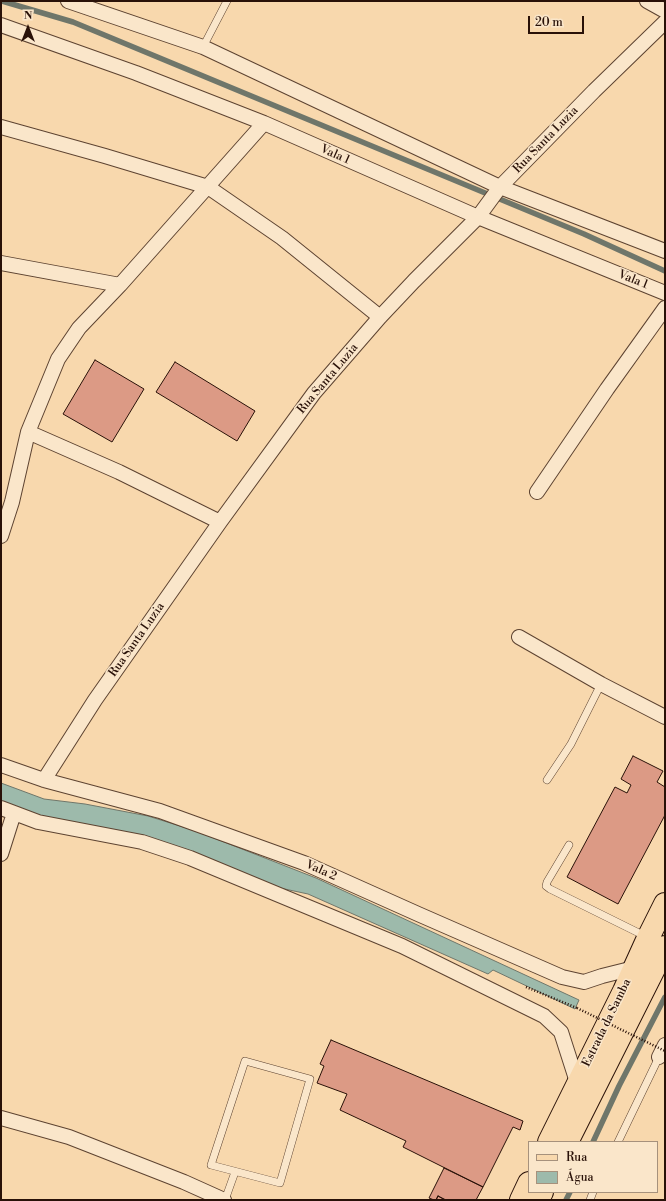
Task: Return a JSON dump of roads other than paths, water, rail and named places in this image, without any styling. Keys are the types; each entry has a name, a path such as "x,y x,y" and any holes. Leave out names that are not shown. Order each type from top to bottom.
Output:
{"main road":[{"name":"Estrada da Samba","path":"567,1141 656,942 665,904"},
{"name":"Estrada da Samba","path":"550,1141 634,968 656,942"},
{"path":"520,1200 528,1184"}],"street":[{"path":"647,1 665,11"},
{"path":"73,2 203,47 498,190 665,251"},
{"name":"Rua Santa Luzia","path":"44,780 95,700 220,522 314,393 380,317 479,216 498,190 665,22"},
{"name":"Vala 1","path":"1,25 136,73 264,124 479,216 665,293"},
{"path":"1,536 12,502 28,432 58,359 79,328 120,285 264,124"},
{"path":"1,127 208,187 282,238 380,317"},
{"path":"1,263 120,285"},
{"path":"537,492 602,396 665,308"},
{"path":"28,432 119,472 220,522"},
{"path":"519,637 601,684 665,717"},
{"name":"Vala 2","path":"1,765 44,780 160,811 304,863 562,977 584,982 634,968"},
{"path":"1,854 8,810 38,822 142,842 190,858 402,946 544,1016 561,1032 578,1085"},
{"path":"1,1118 69,1137 184,1182 224,1200"}],"lane":[{"path":"203,47 227,1"},
{"path":"547,780 571,744 601,684"},
{"path":"570,845 546,886 656,942"},
{"path":"618,1141 663,1051"},
{"path":"244,1062 310,1079 280,1183 235,1172 211,1165 244,1062"},
{"path":"224,1200 235,1172"}],"water":[{"path":"1,783 44,799 85,804 148,816 196,831 316,878 579,1000 575,1009 493,970 488,974 308,894 252,882 42,819 1,804"}],"waterway":[{"path":"2,1 73,22 584,234 665,271"},
{"path":"593,1141 619,1086 665,997"},
{"path":"566,1200 570,1193"}]}
